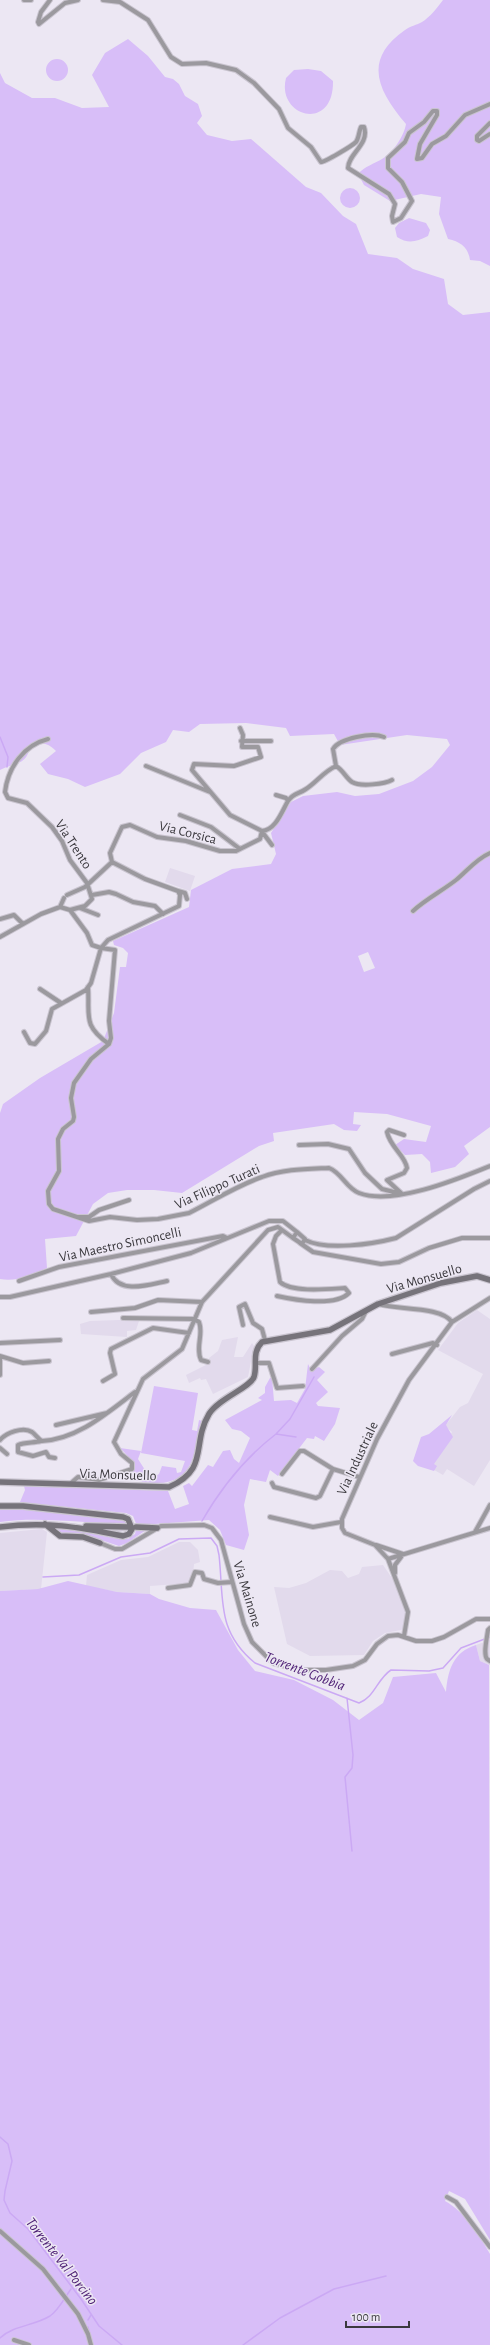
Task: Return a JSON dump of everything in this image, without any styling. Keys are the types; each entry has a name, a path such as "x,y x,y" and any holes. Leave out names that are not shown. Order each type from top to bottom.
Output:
{"main road":[{"name":"Via Monsuello","path":"0,1482 156,1488 169,1487 179,1483 192,1473 195,1466 204,1423 210,1413 226,1397 250,1382 254,1377 256,1350 265,1340 330,1330 378,1304 463,1277 477,1276 490,1280"},
{"path":"0,1506 24,1506 123,1518 128,1519 132,1529 130,1534 123,1536 44,1524 0,1527"},
{"path":"44,1524 54,1533 62,1537 83,1537 100,1543"},
{"path":"54,1533 55,1525"},
{"path":"65,1526 128,1527"},
{"path":"136,1528 157,1528"}],"street":[{"path":"24,0 31,0"},
{"path":"50,0 41,12 38,22 39,24 65,3 78,0"},
{"path":"103,0 120,2 148,20 171,57 182,64 206,63 236,70 268,95 279,109 288,128 311,148 321,162 327,161 352,145 356,141 361,127 364,127 363,142 348,164 348,168 389,194 395,204 392,216 393,222 401,218 412,202 406,187 388,168 388,158 404,142 409,133 424,122 432,111 437,111 437,115 420,144 417,159 422,158 432,144 446,136 465,115 490,104"},
{"path":"490,123 477,136 477,140 479,141 490,134"},
{"path":"240,728 243,735 241,741 271,741"},
{"path":"384,737 358,735 336,744 333,749 336,766 352,782 360,784 383,784 392,780"},
{"name":"Via Trento","path":"48,739 35,743 21,753 5,789 6,794 8,798 27,802 52,827 62,841 70,860 87,883"},
{"name":"Via Corsica","path":"241,741 242,747 258,747 261,757 234,766 198,764 192,767 210,792 230,815 263,832 272,845"},
{"path":"146,766 210,792"},
{"name":"Via Corsica","path":"112,862 110,854 122,827 126,825 130,825 157,837 186,841 220,851 240,849 260,839 263,832 267,831 274,825 292,795 305,789 323,773 336,766"},
{"path":"276,795 286,798 288,801"},
{"name":"Via Corsica","path":"180,815 211,827 240,849"},
{"path":"413,911 428,898 490,853"},
{"path":"60,907 66,896 79,890 112,862 145,879 185,893 187,899"},
{"path":"0,937 50,910 60,907 70,910 80,908 92,899 87,883"},
{"path":"24,1032 30,1044 35,1044 46,1031 52,1009 61,1003 70,1000 88,987 91,983 101,948 108,940 179,906 180,895 178,891"},
{"path":"92,895 109,892 134,902 155,906 163,914"},
{"path":"80,908 98,915"},
{"path":"70,910 87,933 92,945 116,950 109,1021 111,1038 109,1044 93,1031 90,1026 88,987"},
{"path":"0,919 14,915 23,924"},
{"path":"40,988 61,1003"},
{"name":"Via Filippo Turati","path":"109,1044 96,1053 74,1083 71,1098 74,1117 72,1121 63,1129 58,1139 59,1171 48,1191 47,1198 53,1209 62,1213 89,1221 110,1217 137,1220 181,1216 262,1177 285,1171 316,1168 334,1170 351,1189 362,1194 398,1196 463,1177 490,1166"},
{"path":"403,1194 387,1180 399,1176 407,1168 405,1161 391,1145 387,1132 389,1130 404,1135"},
{"path":"299,1145 328,1144 349,1149 365,1173 382,1189 403,1194"},
{"path":"70,1484 78,1477 99,1480 132,1469 132,1463 121,1454 114,1442 143,1379 180,1352 188,1339 194,1319 202,1302 268,1230 276,1227 287,1234 294,1234 303,1242 339,1245 382,1242 396,1238 474,1189 490,1181"},
{"name":"Via Filippo Turati","path":"78,1217 89,1217 99,1210 129,1200"},
{"path":"0,1297 10,1297 112,1274 191,1253 269,1221 275,1220 285,1223 306,1247 313,1252 381,1264 399,1262 429,1248 462,1238 490,1238"},
{"path":"277,1296 300,1301 322,1301 343,1298 349,1293 345,1288 304,1288 282,1284 278,1280 279,1270 274,1244 276,1236 282,1230"},
{"name":"Via Maestro Simoncelli","path":"19,1281 53,1271 59,1267 190,1241 223,1236 227,1238"},
{"path":"112,1274 118,1282 131,1286 146,1286 167,1281"},
{"path":"397,1298 396,1304 399,1307"},
{"path":"91,1312 135,1308 158,1300 202,1302"},
{"name":"Via Industriale","path":"342,1522 359,1477 377,1439 409,1380 437,1345 452,1322 490,1300"},
{"path":"388,1301 392,1307"},
{"path":"243,1325 238,1310 239,1307 245,1304 253,1323 262,1328 265,1340"},
{"path":"378,1304 434,1313 447,1317 452,1322"},
{"name":"Via Monsuello","path":"312,1369 342,1336 362,1319 366,1311"},
{"path":"123,1318 194,1319 199,1322 201,1328 198,1354 201,1360 208,1362"},
{"path":"103,1381 115,1374 111,1349 154,1328 189,1333"},
{"path":"0,1343 60,1340"},
{"path":"392,1354 433,1343 437,1345"},
{"path":"0,1375 0,1356 24,1363 49,1361"},
{"path":"255,1363 270,1363 276,1388 303,1386"},
{"path":"55,1458 50,1457 46,1452 33,1456 18,1452 20,1443 29,1444 82,1429 107,1413 137,1390"},
{"path":"56,1425 107,1413"},
{"path":"0,1440 13,1432 23,1430 33,1433 42,1441"},
{"path":"0,1448 7,1454"},
{"path":"282,1474 300,1451 333,1469 359,1477"},
{"path":"272,1483 274,1487 316,1498 320,1496 333,1469"},
{"path":"474,1534 480,1527 490,1505"},
{"path":"270,1518 313,1527 342,1522 342,1528 347,1534 404,1554"},
{"name":"Via Mainone","path":"100,1543 115,1549 122,1549 157,1528 204,1525 212,1528 221,1540 249,1636 256,1647 273,1663 305,1671 350,1666 365,1660 377,1644 384,1638 393,1635 404,1636 424,1642 444,1637 476,1619 490,1618"},
{"path":"388,1559 393,1556 474,1534 490,1528"},
{"path":"375,1545 388,1559 408,1612 404,1636"},
{"path":"394,1576 395,1565 404,1554"},
{"path":"168,1588 190,1585 195,1572 202,1573 204,1580 226,1584 232,1582"},
{"path":"490,1628 487,1634 488,1640 484,1653 490,1661"},
{"path":"447,2197 456,2202 490,2247"},
{"path":"0,2231 43,2269 82,2322 91,2345"},
{"path":"14,2340 29,2345"}],"shaded area":[{"path":"443,0 490,0 490,266 480,261 470,260 466,248 457,242 448,239 439,214 441,197 421,194 390,201 364,185 358,174 390,153 405,129 406,124 388,100 382,88 379,76 379,64 383,53 392,41 405,30 428,18"},
{"path":"128,39 148,56 165,77 173,79 179,84 185,96 198,104 202,116 197,123 207,135 232,141 251,139 306,187 321,193 343,216 356,224 368,254 397,258 413,269 444,279 448,304 463,315 490,312 490,1127 464,1146 469,1154 455,1167 431,1173 430,1162 422,1154 405,1155 395,1145 404,1139 426,1142 431,1126 387,1114 354,1112 353,1124 361,1125 357,1131 344,1130 334,1124 273,1133 274,1141 259,1146 182,1193 154,1190 127,1190 108,1193 93,1204 76,1236 45,1239 47,1268 24,1277 6,1280 0,1279 0,1113 3,1104 40,1078 103,1041 114,1013 120,967 126,967 128,953 123,948 114,945 113,941 189,907 191,890 232,869 271,864 276,854 271,833 291,802 303,796 337,792 355,796 379,794 413,781 432,767 450,745 447,739 407,735 340,745 334,734 290,736 286,728 246,723 200,724 189,732 173,730 166,742 141,753 120,774 85,787 68,779 48,774 40,764 56,751 50,746 42,743 31,743 27,756 21,762 0,770 0,73 5,83 32,98 55,98 82,108 109,107 92,75 105,53","holes":["368,952 375,968 364,972 358,956"]},
{"path":"57,59 65,62 68,70 65,78 57,81 49,78 46,70 49,62"},
{"path":"308,69 321,71 333,81 331,97 325,108 316,113 306,114 297,110 289,102 285,91 286,78 294,70"},
{"path":"350,188 357,191 360,198 357,205 350,208 343,205 340,198 343,191"},
{"path":"409,218 426,223 430,230 428,236 420,240 412,241 405,241 397,237 395,228 399,223"},
{"path":"170,868 195,876 190,891 165,882"},
{"path":"477,1310 490,1319 490,1460 474,1486 447,1469 443,1475 429,1467 452,1432 445,1426 460,1407 468,1403 483,1374 438,1350 458,1323"},
{"path":"90,1321 139,1321 136,1330 127,1331 127,1337 81,1334 80,1324"},
{"path":"238,1337 234,1357 243,1357 252,1343 254,1346 248,1377 213,1394 206,1379 201,1380 200,1378 189,1383 186,1375 210,1363 209,1358 218,1351 222,1340"},
{"path":"308,1364 311,1370 319,1367 325,1372 317,1380 328,1392 316,1403 318,1406 340,1408 335,1424 324,1441 315,1436 314,1439 307,1438 278,1476 270,1470 266,1482 250,1479 244,1505 249,1535 244,1550 226,1545 220,1530 209,1520 155,1524 127,1543 119,1546 83,1534 62,1535 58,1532 58,1530 72,1529 111,1538 128,1539 135,1534 137,1526 133,1516 126,1513 20,1502 25,1490 24,1486 168,1491 175,1509 189,1504 183,1486 189,1483 192,1486 208,1465 213,1467 223,1451 230,1450 234,1459 239,1463 250,1438 241,1431 232,1429 225,1420 262,1400 258,1398 265,1393 265,1387 270,1378 272,1378 274,1401 291,1400 297,1403 305,1389"},
{"path":"154,1386 198,1393 192,1430 197,1431 199,1420 202,1421 194,1454 185,1472 177,1478 167,1482 154,1483 142,1482 125,1475 133,1473 133,1465 130,1459 120,1448 141,1451 138,1459 147,1473 154,1477 159,1474 162,1466 176,1468 177,1473 181,1472 185,1461 141,1453"},
{"path":"452,1415 446,1425 453,1437 434,1464 437,1466 434,1471 418,1466 413,1461 421,1437 429,1434"},
{"path":"0,1509 32,1510 126,1521 128,1524 126,1529 122,1531 108,1528 107,1523 40,1520 0,1522"},
{"path":"42,1529 47,1532 41,1589 0,1591 0,1533"},
{"path":"179,1542 190,1542 198,1550 200,1562 194,1564 192,1583 150,1586 150,1594 117,1592 86,1586 87,1575 121,1560 148,1557"},
{"path":"383,1565 396,1584 406,1613 406,1629 385,1633 373,1641 364,1655 310,1656 287,1644 274,1587 289,1588 306,1583 330,1570 342,1571 348,1578 359,1574 362,1567"},
{"path":"68,1581 117,1592 150,1594 159,1599 190,1608 216,1610 238,1650 255,1671 294,1680 333,1700 359,1720 383,1703 393,1677 436,1673 446,1692 448,1676 453,1663 462,1652 476,1645 480,1661 489,1665 490,2240 465,2199 449,2191 445,2201 452,2205 465,2217 490,2254 490,2345 0,2345 0,1591 38,1589"},
{"path":"490,1640 489,1665 480,1661 476,1645"}],"waterway":[{"path":"0,737 8,757 7,767"},
{"path":"276,1434 290,1419 314,1377"},
{"path":"202,1521 226,1485 244,1463 265,1443 276,1434 296,1437"},
{"name":"Torrente Gobbia","path":"43,1577 79,1575 121,1557 150,1553 179,1539 211,1538 217,1546 219,1555 224,1614 234,1639 242,1651 255,1663 359,1703 369,1697 382,1678 391,1670 429,1671 443,1668 461,1648 490,1637"},
{"path":"347,1698 353,1755 352,1768 345,1777 352,1851"},
{"name":"Torrente Val Porcino","path":"0,2137 8,2144 12,2161 4,2200 10,2213 28,2229 81,2299 99,2326 122,2345"},
{"path":"243,2345 280,2318 334,2289 386,2276"},
{"path":"0,2338 11,2330 37,2322 50,2316 59,2307 71,2289"},
{"name":"Torrente Val Porcino","path":"88,2320 91,2315"},
{"path":"88,2327 91,2339"}]}
